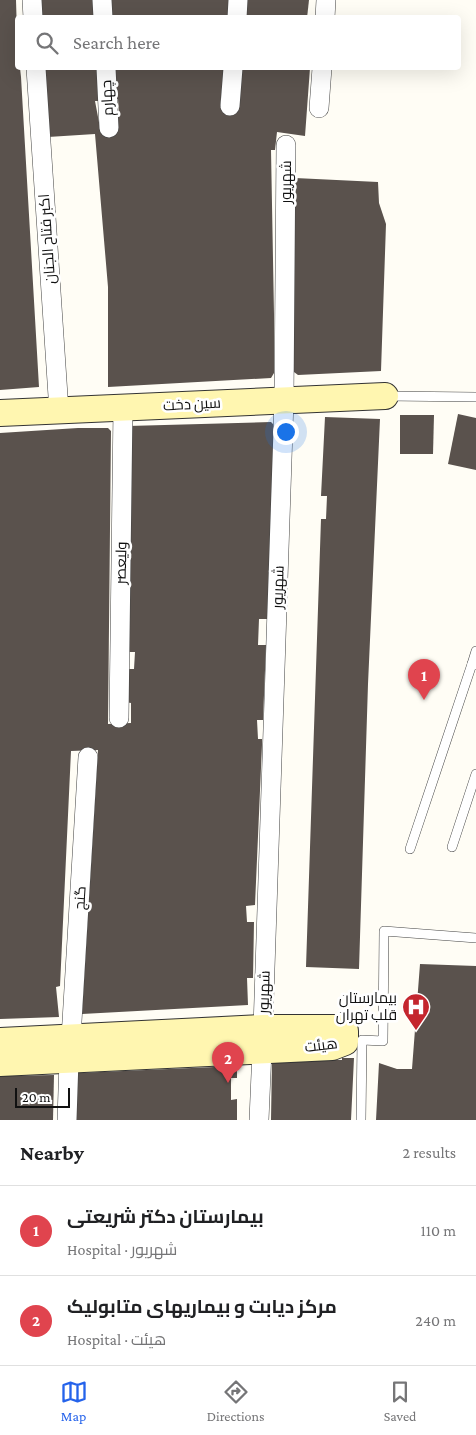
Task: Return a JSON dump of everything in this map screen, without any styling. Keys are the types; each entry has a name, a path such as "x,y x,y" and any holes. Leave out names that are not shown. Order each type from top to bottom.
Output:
{"street":[{"path":"32,0 33,15"},
{"path":"102,0 103,15"},
{"path":"237,15 238,0"},
{"path":"325,15 326,0"},
{"name":"اکبر فتاح الجنان","path":"36,70 59,411"},
{"name":"چهارم","path":"106,70 109,128"},
{"path":"230,106 233,70"},
{"path":"319,108 322,70"},
{"name":"شهریور","path":"259,1120 284,400 286,145"},
{"name":"سین دخت","path":"0,413 385,396"},
{"name":"ولیعصر","path":"119,718 123,408"},
{"name":"گنج","path":"66,1120 88,758"},
{"path":"0,1063 70,1049 262,1039"},
{"path":"0,1041 70,1049"}],"lane":[{"path":"385,396 476,397"},
{"path":"410,848 474,664 476,652"},
{"path":"452,847 476,774"},
{"path":"361,1120 362,1040 383,1041 384,931 476,938"}],"building":[{"path":"0,0 16,0 15,70 20,70 21,77 39,387 0,390"},
{"path":"40,0 93,0 94,15 41,15"},
{"path":"109,0 229,0 228,15 110,15"},
{"path":"246,0 309,0 307,15 245,15"},
{"path":"44,70 97,70 99,101 95,101 101,133 117,132 116,116 119,116 118,99 115,99 113,70 224,70 220,108 238,110 241,70 310,70 305,136 277,132 275,150 271,150 274,373 271,378 108,387 108,287 95,134 48,137"},
{"path":"295,178 378,182 379,203 386,224 381,371 298,375 294,372 292,224 295,224"},
{"path":"458,414 476,418 476,470 448,464"},
{"path":"400,415 434,415 433,454 400,454"},
{"path":"325,417 380,419 368,684 359,969 306,967 321,519 326,519 327,496 321,496"},
{"path":"271,422 274,425 268,619 259,619 258,645 266,645 263,720 257,720 258,739 262,739 262,745 255,905 246,906 247,922 254,922 253,978 247,978 248,1005 82,1014 98,750 71,751 60,986 56,987 59,1017 0,1019 0,433 78,428 108,428 111,431 108,724 131,723 131,703 125,702 126,669 134,669 135,652 126,652 128,472 132,472 128,426"},
{"path":"420,964 476,966 476,1120 376,1120 379,1063 397,1069 412,1069"},
{"path":"342,1058 354,1058 351,1120 271,1120 272,1060 342,1060"},
{"path":"237,1066 237,1078 231,1078 231,1100 237,1099 237,1120 76,1120 78,1073"},
{"path":"54,1075 53,1120 0,1120 0,1076"}],"place":[{"name":"بیمارستان دکتر شریعتی","path":"424,700"},
{"name":"بیمارستان قلب تهران","path":"416,1031"},
{"name":"مرکز دیابت و بیماریهای متابولیک","path":"228,1083"}]}
